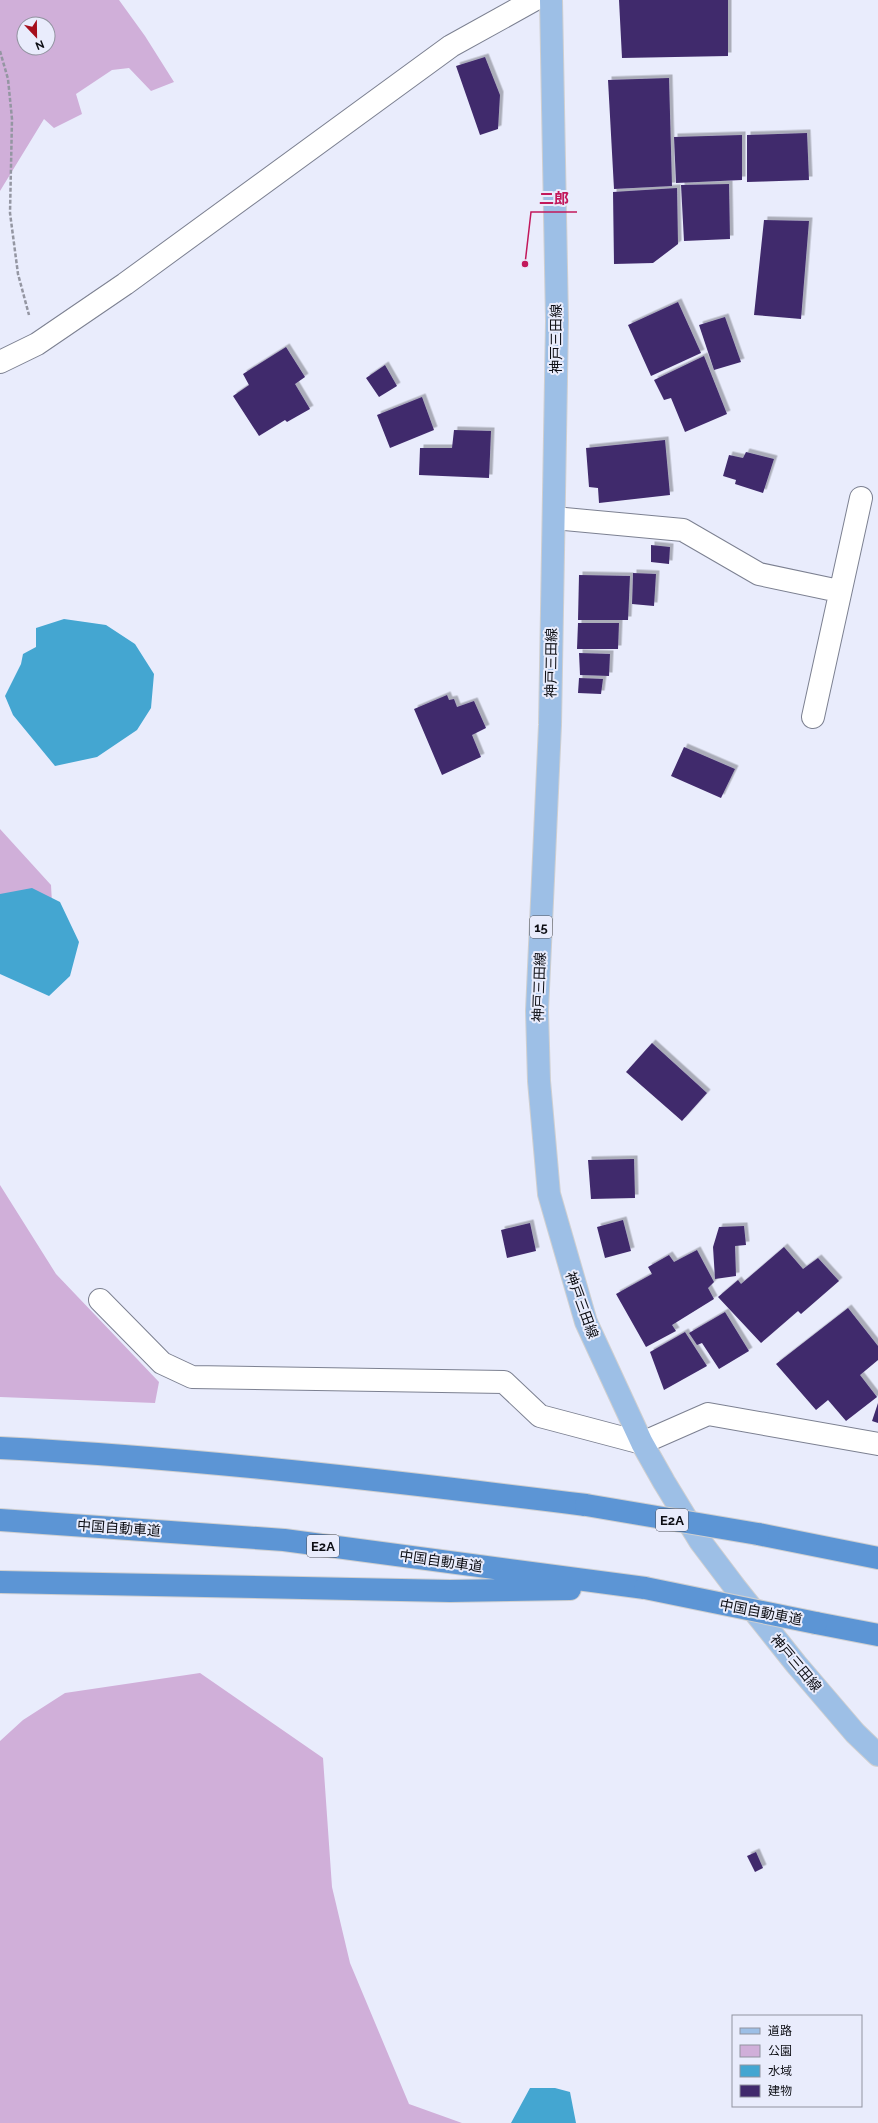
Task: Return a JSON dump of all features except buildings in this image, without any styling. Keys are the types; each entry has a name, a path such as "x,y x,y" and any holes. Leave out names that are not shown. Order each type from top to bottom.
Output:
{"highway":[{"name":"E2A","path":"0,1448 56,1451 379,1480 586,1505 758,1534 878,1558"},
{"name":"中国自動車道","path":"0,1520 284,1540 645,1588 878,1635"},
{"path":"0,1582 450,1591 645,1588"}],"main road":[{"name":"神戸三田線","path":"551,0 556,321 554,518 550,725 537,1011 539,1081 549,1194 586,1322 642,1443 700,1541 734,1586 810,1681 855,1733 878,1755"}],"street":[{"path":"0,362 37,344 125,284 451,46 534,0"},
{"path":"813,717 839,591 861,498"},
{"path":"554,518 683,530 760,574 839,591"},
{"path":"100,1300 162,1362 192,1377 504,1382 540,1416 642,1443 708,1414 878,1444"}],"path":[{"path":"0,51 8,79 12,119 10,213 18,274 37,344"}],"green space":[{"path":"0,0 119,0 145,36 174,82 151,91 129,68 112,70 76,94 82,114 54,128 44,119 0,191"},
{"path":"0,829 51,885 52,903 0,909"},
{"path":"0,1185 56,1274 159,1382 155,1403 0,1397"},
{"path":"200,1673 323,1758 332,1887 350,1963 409,2104 462,2123 0,2123 0,1741 23,1720 65,1693"}],"water":[{"path":"64,619 106,625 135,644 154,674 151,708 137,730 97,757 55,766 13,715 5,696 21,664 23,654 36,647 36,628"},
{"path":"32,888 60,902 79,942 70,976 49,996 0,974 0,894"},
{"path":"530,2088 555,2088 570,2092 576,2123 511,2123"}],"place":[{"name":"二郎","path":"525,264"}]}
